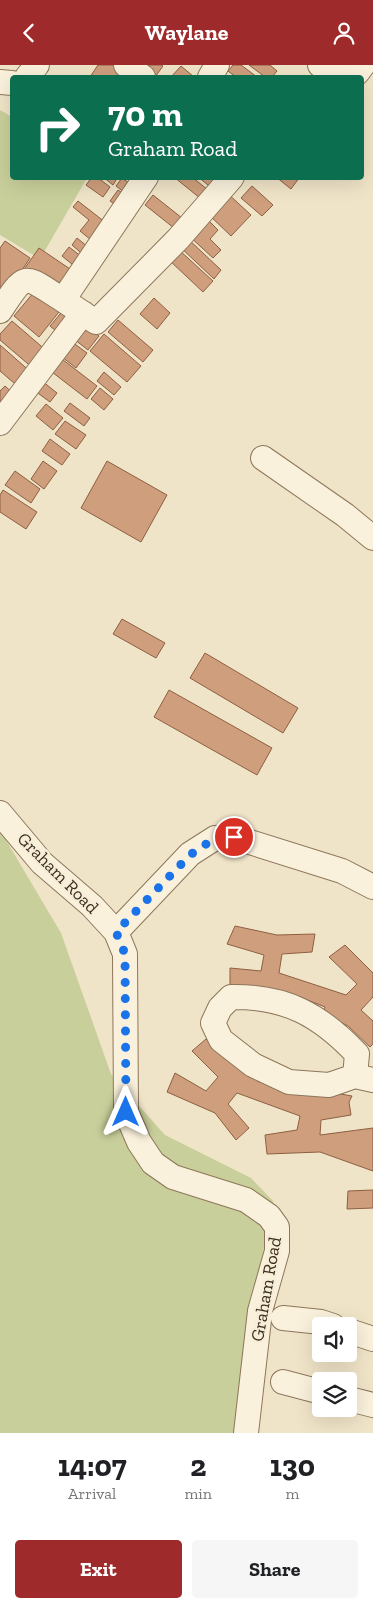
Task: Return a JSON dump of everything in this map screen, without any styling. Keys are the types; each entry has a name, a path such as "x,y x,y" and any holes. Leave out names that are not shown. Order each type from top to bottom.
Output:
{"street":[{"path":"29,75 37,65"},
{"path":"126,65 140,75"},
{"path":"320,65 343,75"},
{"path":"354,75 363,65"},
{"path":"63,300 144,180"},
{"path":"2,302 15,285 23,280 32,281 83,313 90,320 96,322 178,239 229,180"},
{"path":"0,423 83,313"},
{"path":"263,458 346,515 373,538"},
{"name":"Graham Road","path":"0,813 42,863 92,906 116,932 125,954 126,1112 139,1142 153,1163 173,1177 246,1200 269,1216 277,1227 277,1251 260,1311 246,1433"},
{"path":"116,932 190,855 215,838 234,837 342,871 373,887"},
{"path":"253,996 288,1003 317,1019 341,1037 357,1054 364,1078 329,1085 289,1082 253,1065 221,1040 213,1023 220,1008 231,997 253,996"},
{"path":"283,1318 312,1323"},
{"path":"357,1334 373,1339"},
{"path":"283,1382 312,1390"},
{"path":"357,1401 373,1405"}],"green space":[{"path":"0,110 10,116 10,180 86,180 40,259 0,235"},
{"path":"0,830 61,933 111,1074 165,1135 251,1178 273,1201 272,1222 264,1247 243,1433 0,1433"}],"building":[{"path":"98,65 122,65 127,68 122,75 91,75"},
{"path":"131,65 163,66 156,75 147,75"},
{"path":"233,65 241,65 254,75 233,75 228,71"},
{"path":"249,65 270,65 277,71 274,75 262,75"},
{"path":"181,66 192,75 173,75"},
{"path":"90,180 101,180 110,187 103,197 86,185"},
{"path":"107,180 116,180 113,185"},
{"path":"120,180 125,180 136,188 129,196 116,186"},
{"path":"178,180 196,180 213,194 206,203"},
{"path":"202,180 218,180 218,193"},
{"path":"280,180 298,180 291,189"},
{"path":"252,186 273,205 262,216 241,198"},
{"path":"118,190 127,196 119,207 110,201"},
{"path":"226,192 251,215 231,236 207,213"},
{"path":"153,195 187,222 179,232 145,205"},
{"path":"78,201 110,226 96,244 80,231 89,220 73,207"},
{"path":"205,217 218,230 210,239 221,250 213,258 188,235"},
{"path":"186,237 221,270 214,279 178,245"},
{"path":"77,238 93,251 87,258 72,245"},
{"path":"5,241 30,258 7,293 0,288 0,248"},
{"path":"69,247 86,260 78,269 62,256"},
{"path":"39,248 76,273 62,293 25,268"},
{"path":"178,249 213,281 203,292 168,259"},
{"path":"34,292 59,312 39,337 14,316"},
{"path":"154,298 170,313 157,329 140,314"},
{"path":"66,307 76,315 61,335 50,326"},
{"path":"118,320 153,350 143,362 108,332"},
{"path":"12,321 48,352 34,369 0,340 0,334"},
{"path":"81,322 99,336 88,350 70,336"},
{"path":"104,334 141,366 127,382 90,351"},
{"path":"68,339 87,353 76,368 57,353"},
{"path":"0,345 33,374 21,389 0,371"},
{"path":"58,356 97,386 87,399 48,369"},
{"path":"104,372 121,387 114,395 97,381"},
{"path":"42,381 57,393 50,402 35,391"},
{"path":"5,386 17,397 0,414 0,391"},
{"path":"100,388 113,399 104,410 91,399"},
{"path":"70,403 90,418 84,426 64,411"},
{"path":"46,404 63,418 53,430 36,416"},
{"path":"65,421 86,435 76,449 55,434"},
{"path":"50,439 70,454 62,465 42,451"},
{"path":"43,461 57,471 44,489 31,479"},
{"path":"107,461 167,495 141,542 81,508"},
{"path":"15,471 40,489 31,503 5,485"},
{"path":"3,490 37,512 26,529 0,512 0,495"},
{"path":"122,619 165,643 156,658 113,634"},
{"path":"205,653 298,708 283,733 190,678"},
{"path":"169,690 272,748 257,775 154,717"},
{"path":"235,926 277,935 315,934 312,952 282,954 279,973 346,995 357,984 329,957 345,945 373,973 373,997 361,1010 373,1021 373,1044 370,1047 348,1026 322,1013 325,1007 290,993 287,1000 230,992 230,968 261,971 264,955 227,944"},
{"path":"206,1039 259,1072 257,1081 291,1093 294,1086 352,1096 349,1102 351,1115 321,1120 320,1135 373,1128 373,1171 320,1152 267,1154 265,1135 297,1130 300,1116 237,1093 228,1104 249,1128 236,1140 215,1113 167,1092 175,1073 206,1091 218,1077 192,1051"},
{"path":"373,1190 373,1208 347,1209 348,1191"}],"route":[{"path":"126,1112 125,954 116,932 190,855 215,838 234,837"}]}
